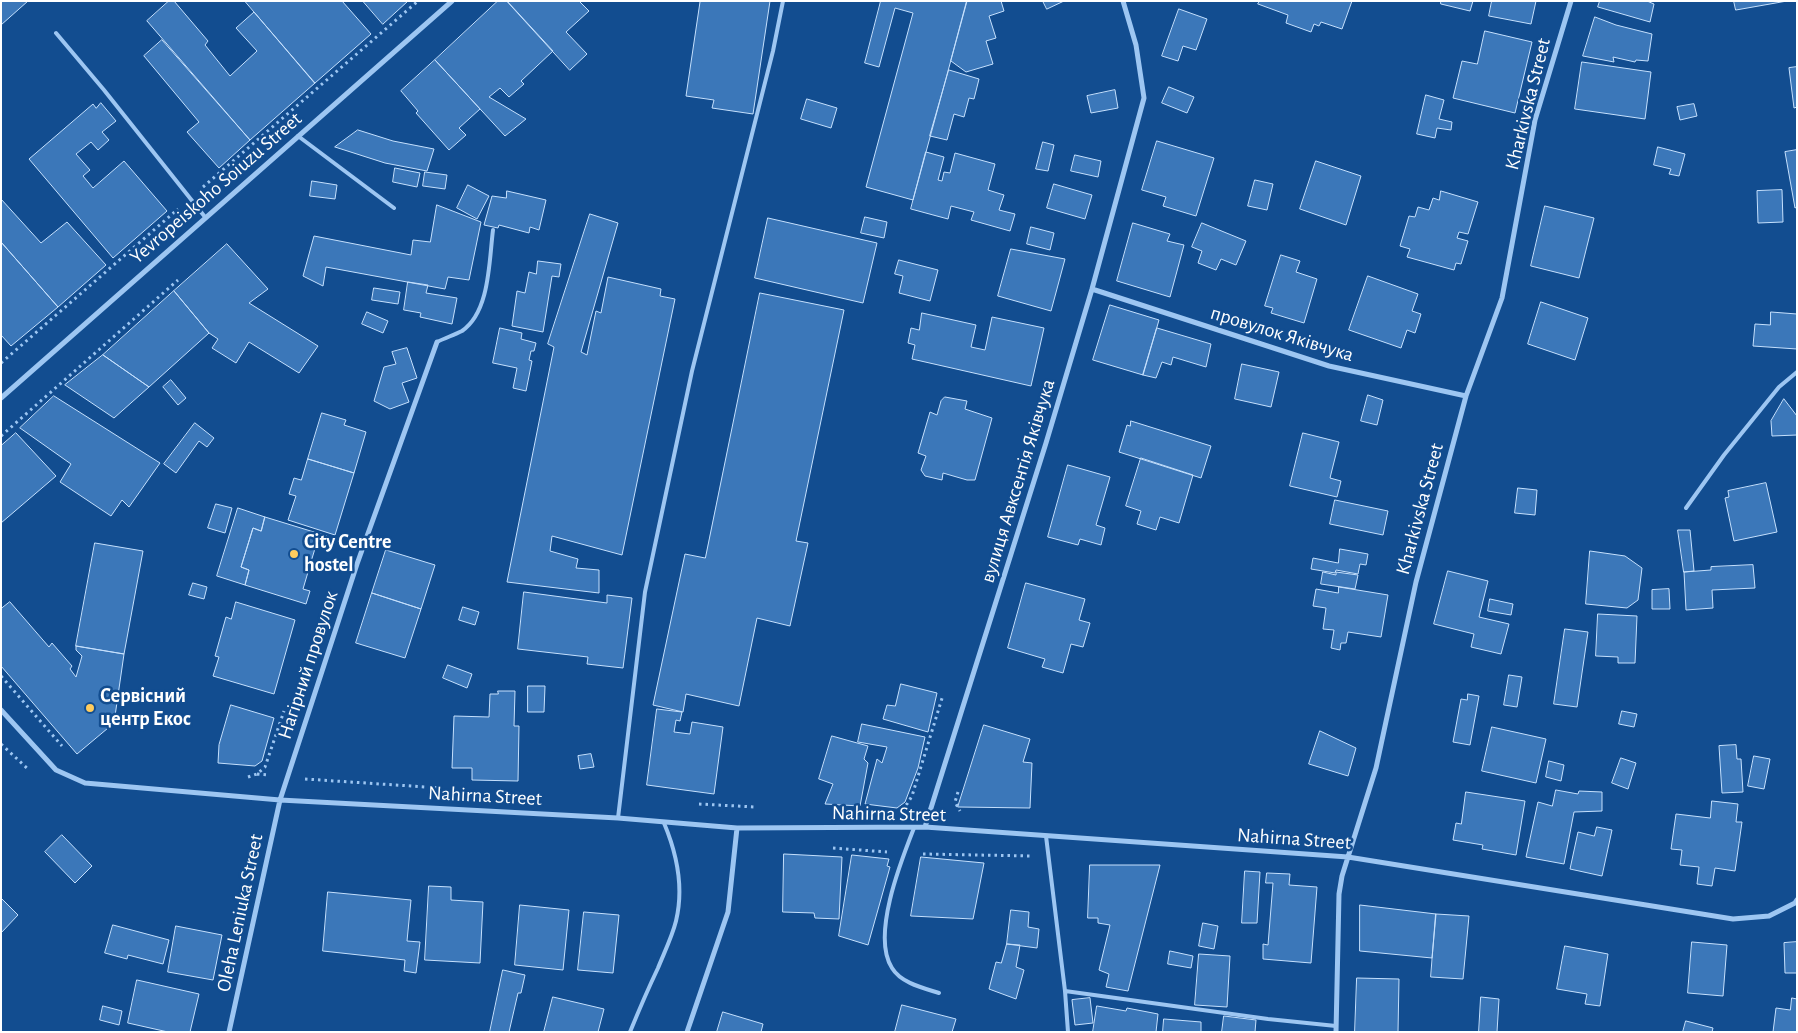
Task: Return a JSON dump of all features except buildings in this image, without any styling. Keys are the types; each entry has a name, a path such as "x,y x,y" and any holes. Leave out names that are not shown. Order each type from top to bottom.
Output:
{"street":[{"name":"Yevropeiskoho Soiuzu Street","path":"1,398 452,1"},
{"name":"вулиця Авксентія Яківчука","path":"924,828 1046,443 1092,289 1144,98 1136,45 1123,1"},
{"name":"Kharkivska Street","path":"1336,1029 1339,894 1342,876 1376,768 1416,582 1466,396 1502,298 1535,120 1571,1"},
{"name":"провулок Яківчука","path":"1092,289 1329,366 1466,396"},
{"name":"Нагірний провулок","path":"280,800 357,564 437,342"},
{"name":"Nahirna Street","path":"1,710 56,770 85,783 280,800 618,818 737,828 924,828 1348,857 1733,919 1768,916 1795,903 1797,900"},
{"name":"Oleha Leniuka Street","path":"229,1032 280,800"},
{"path":"687,1032 728,912 737,828"}],"lane":[{"path":"618,818 646,592 692,371 773,51 783,1"},
{"path":"56,33 205,217"},
{"path":"298,136 394,208"},
{"path":"437,342 462,330 474,318 482,303 487,281 493,230"},
{"path":"1686,508 1724,455 1779,387 1797,372"},
{"path":"630,1032 676,922 679,900 678,869 672,842 664,823"},
{"path":"914,828 900,862 884,924 885,952 892,969 904,980 939,993"},
{"path":"1046,836 1065,991 1068,1032"},
{"path":"1065,991 1336,1029"}],"path":[{"path":"1,363 418,1"},
{"path":"1,436 178,280"},
{"path":"1,676 68,753"},
{"path":"897,811 908,804 912,796 943,695"},
{"path":"239,776 249,777 257,774 265,767 284,711"}],"place":[{"name":"City Centre hostel","path":"294,554"},
{"name":"Сервісний центр Екос","path":"90,708"}]}
